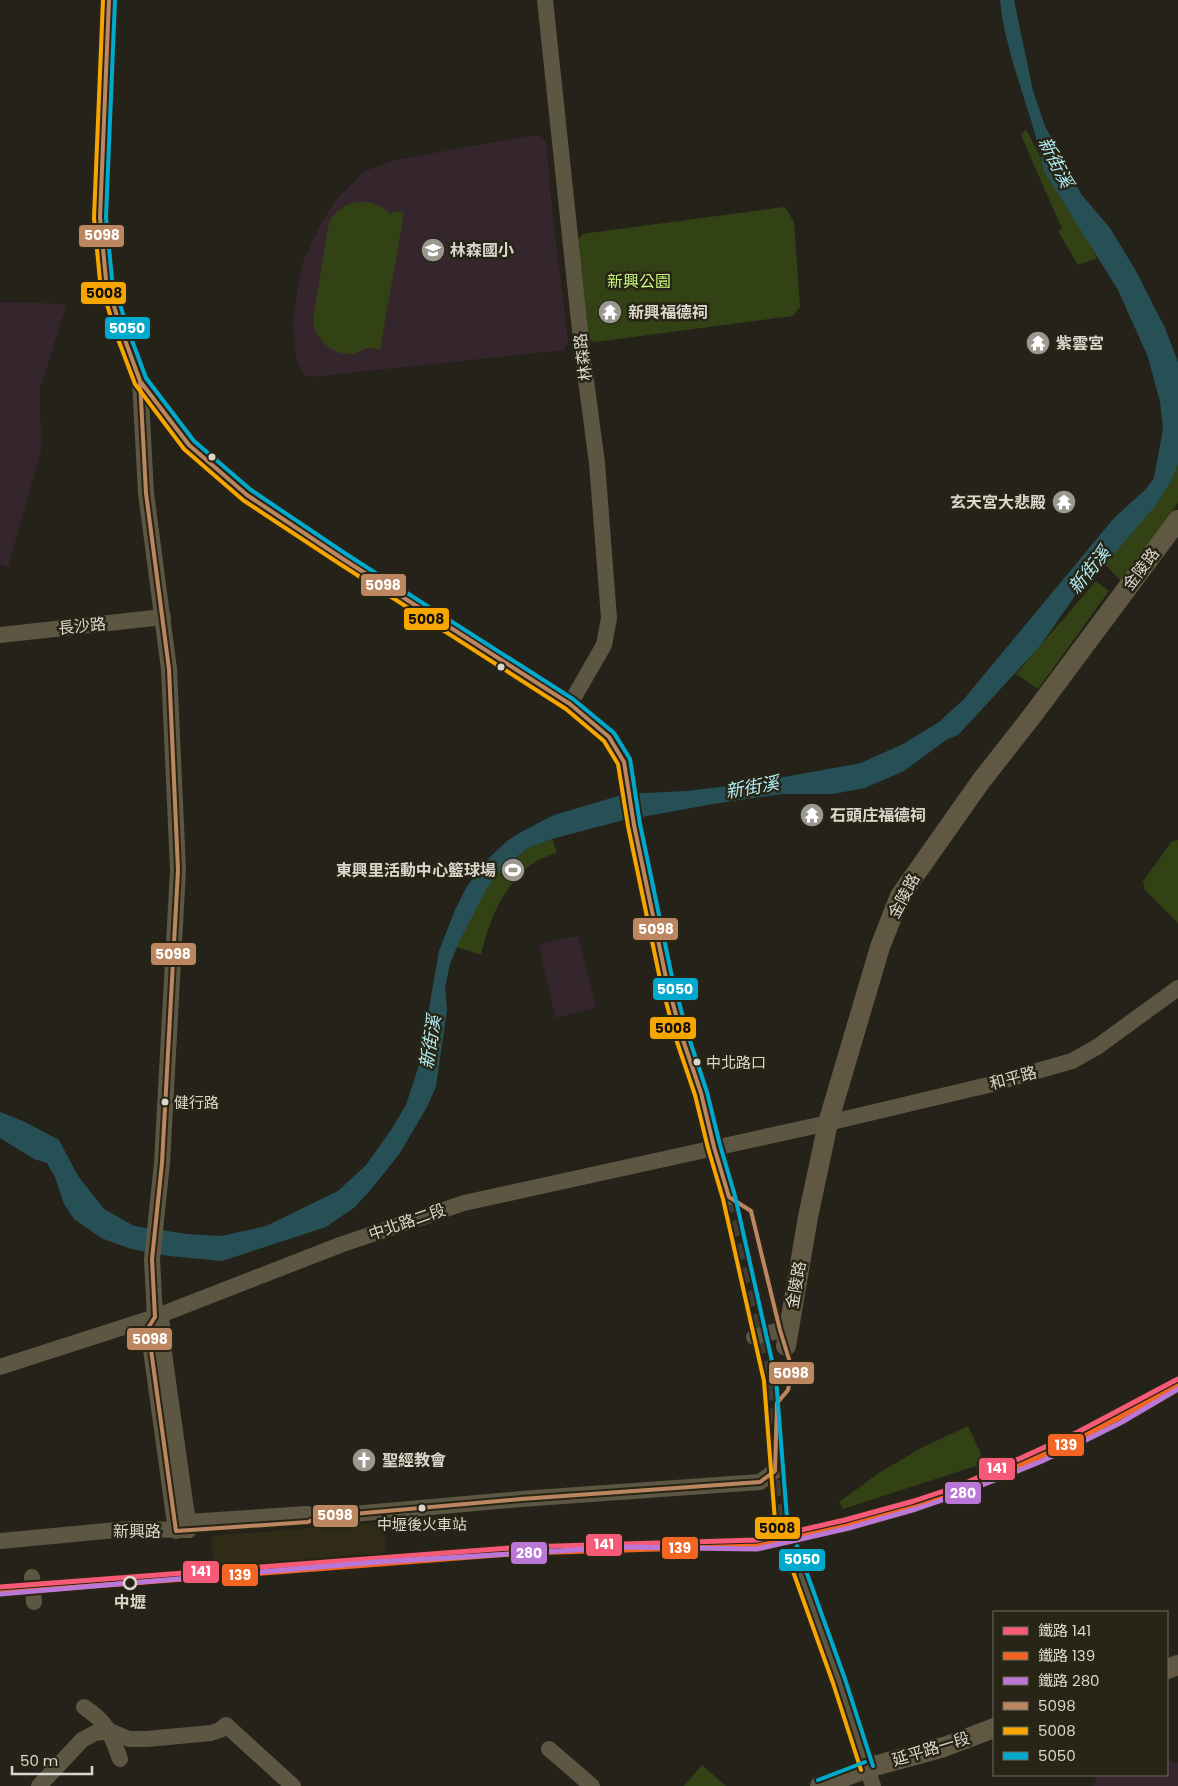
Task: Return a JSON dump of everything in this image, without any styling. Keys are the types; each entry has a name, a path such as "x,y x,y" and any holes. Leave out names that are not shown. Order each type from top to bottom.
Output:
{"main road":[{"name":"金陵路","path":"783,1338 828,1123 880,947 900,896 981,781 1032,716 1178,520"},
{"name":"延平路一段","path":"820,1786 870,1777 993,1728"}],"street":[{"path":"110,0 102,136 100,216 106,280 140,382 146,493 169,669 178,870 162,1163 153,1255 155,1317 148,1328 149,1346 184,1527"},
{"name":"林森路","path":"545,0 582,350 597,463 609,618 604,645 570,704"},
{"path":"140,382 189,445 247,495 343,559 570,704 609,737 617,748 624,762 634,825 666,978 682,1037 701,1093 729,1197"},
{"name":"長沙路","path":"0,635 163,617"},
{"name":"和平路","path":"828,1123 988,1085 1072,1061 1178,988"},
{"name":"中北路二段","path":"0,1367 155,1317 340,1245 464,1203 828,1123"},
{"path":"754,1337 783,1338"},
{"name":"新興路","path":"0,1541 127,1529 238,1528 308,1522 313,1515 760,1482 775,1471"},
{"path":"32,1577 34,1602"},
{"path":"804,1580 870,1777"},
{"path":"84,1707 99,1717 110,1731 120,1759"},
{"path":"39,1786 82,1740 95,1733 110,1731 129,1739 147,1739 211,1733 220,1730 226,1725 293,1786"},
{"path":"549,1749 592,1786"}],"shaded area":[{"name":"林森國小","path":"528,136 540,136 546,142 568,342 564,350 311,377 303,374 297,361 293,323 299,278 304,259 322,222 337,198 365,171 395,160"},
{"path":"0,302 67,304 40,388 41,451 8,567 0,564"},
{"path":"578,936 596,1007 555,1018 539,944"},
{"path":"383,1522 386,1554 214,1568 211,1536"},
{"path":"1168,1759 1178,1763 1178,1786 1093,1786 1098,1776 1168,1776"}],"green space":[{"path":"1026,129 1058,192 1080,226 1097,258 1078,265 1058,231 1062,229 1021,135"},
{"path":"356,202 375,204 391,215 392,211 404,213 380,350 368,348 350,354 336,351 325,344 314,327 313,320 329,222 340,209"},
{"name":"新興公園","path":"785,207 794,222 800,307 793,316 595,342 586,335 577,241 582,234"},
{"path":"1178,386 1178,503 1122,582 1100,559 1153,501"},
{"path":"1096,581 1109,591 1038,689 1016,674"},
{"path":"552,839 557,852 532,864 513,882 505,893 488,929 481,955 451,945 462,916 494,876 528,848"},
{"path":"1178,840 1178,923 1145,890 1143,881 1172,841"},
{"path":"968,1426 985,1463 843,1509 839,1502 879,1473 921,1448"},
{"path":"702,1765 726,1786 684,1786"}],"water":[{"name":"新街溪","path":"1000,0 1014,0 1033,91 1045,126 1081,194 1110,228 1136,271 1165,328 1178,362 1178,464 1171,481 1155,506 1113,555 1100,560 1040,646 958,735 946,740 904,771 865,788 833,794 782,794 620,821 552,839 528,848 494,876 460,940 450,964 445,988 447,1010 436,1087 427,1107 400,1153 373,1187 355,1207 326,1227 222,1261 169,1256 131,1249 101,1238 74,1219 64,1204 55,1177 47,1163 34,1159 0,1138 0,1112 23,1121 59,1140 78,1176 104,1209 134,1226 187,1234 221,1236 266,1226 338,1191 366,1165 406,1105 419,1065 439,951 455,910 467,886 490,857 507,841 554,815 625,794 686,791 746,784 861,763 903,744 939,722 964,699 1114,518 1146,489 1154,478 1163,429 1160,402 1148,357 1118,290 1044,171 1008,43"}],"tunnel":[{"path":"729,1197 770,1380 781,1519 803,1580"}],"rail line":[{"name":"141","path":"0,1587 524,1547 757,1540 845,1520 914,1501 959,1486 1078,1432 1178,1379"},
{"name":"139","path":"1,1593 524,1553 758,1546 847,1526 916,1507 961,1492 1081,1438 1178,1386"},
{"name":"280","path":"0,1594 377,1562 623,1547 757,1549 849,1528 960,1494 1042,1461 1082,1442 1122,1422 1178,1389"}],"transit line":[{"name":"5008","path":"103,0 94,218 100,281 115,331 135,384 184,449 243,500 566,709 604,741 618,764 628,826 660,979 676,1039 695,1095 723,1199 764,1381 775,1521 833,1683 861,1770"},
{"name":"5098","path":"109,0 100,217 106,280 140,381 189,445 247,495 343,559 570,704 609,737 624,762 634,825 666,978 682,1037 701,1093 729,1197 751,1211 780,1330 792,1369 788,1390 777,1403 775,1471 760,1482 521,1499 319,1517 308,1522 176,1531"},
{"name":"5050","path":"115,0 106,217 112,279 146,378 194,441 251,490 346,554 573,699 614,733 630,759 640,824 672,977 688,1035 707,1092 735,1196 776,1379 787,1518 845,1679 873,1766"},
{"name":"5098","path":"138,375 140,381 146,493 169,669 178,870 162,1163 152,1259 155,1317 148,1328 176,1531"},
{"name":"5050","path":"818,1780 865,1762"}],"place":[{"name":"林森國小","path":"433,250"},
{"name":"新興福德祠","path":"610,312"},
{"name":"紫雲宮","path":"1038,343"},
{"name":"玄天宮大悲殿","path":"1064,502"},
{"name":"石頭庄福德祠","path":"812,815"},
{"name":"東興里活動中心籃球場","path":"513,870"},
{"name":"中北路口","path":"697,1062"},
{"name":"健行路","path":"165,1102"},
{"name":"聖經教會","path":"364,1460"},
{"name":"中壢後火車站","path":"422,1508"},
{"name":"中壢","path":"130,1583"}]}
